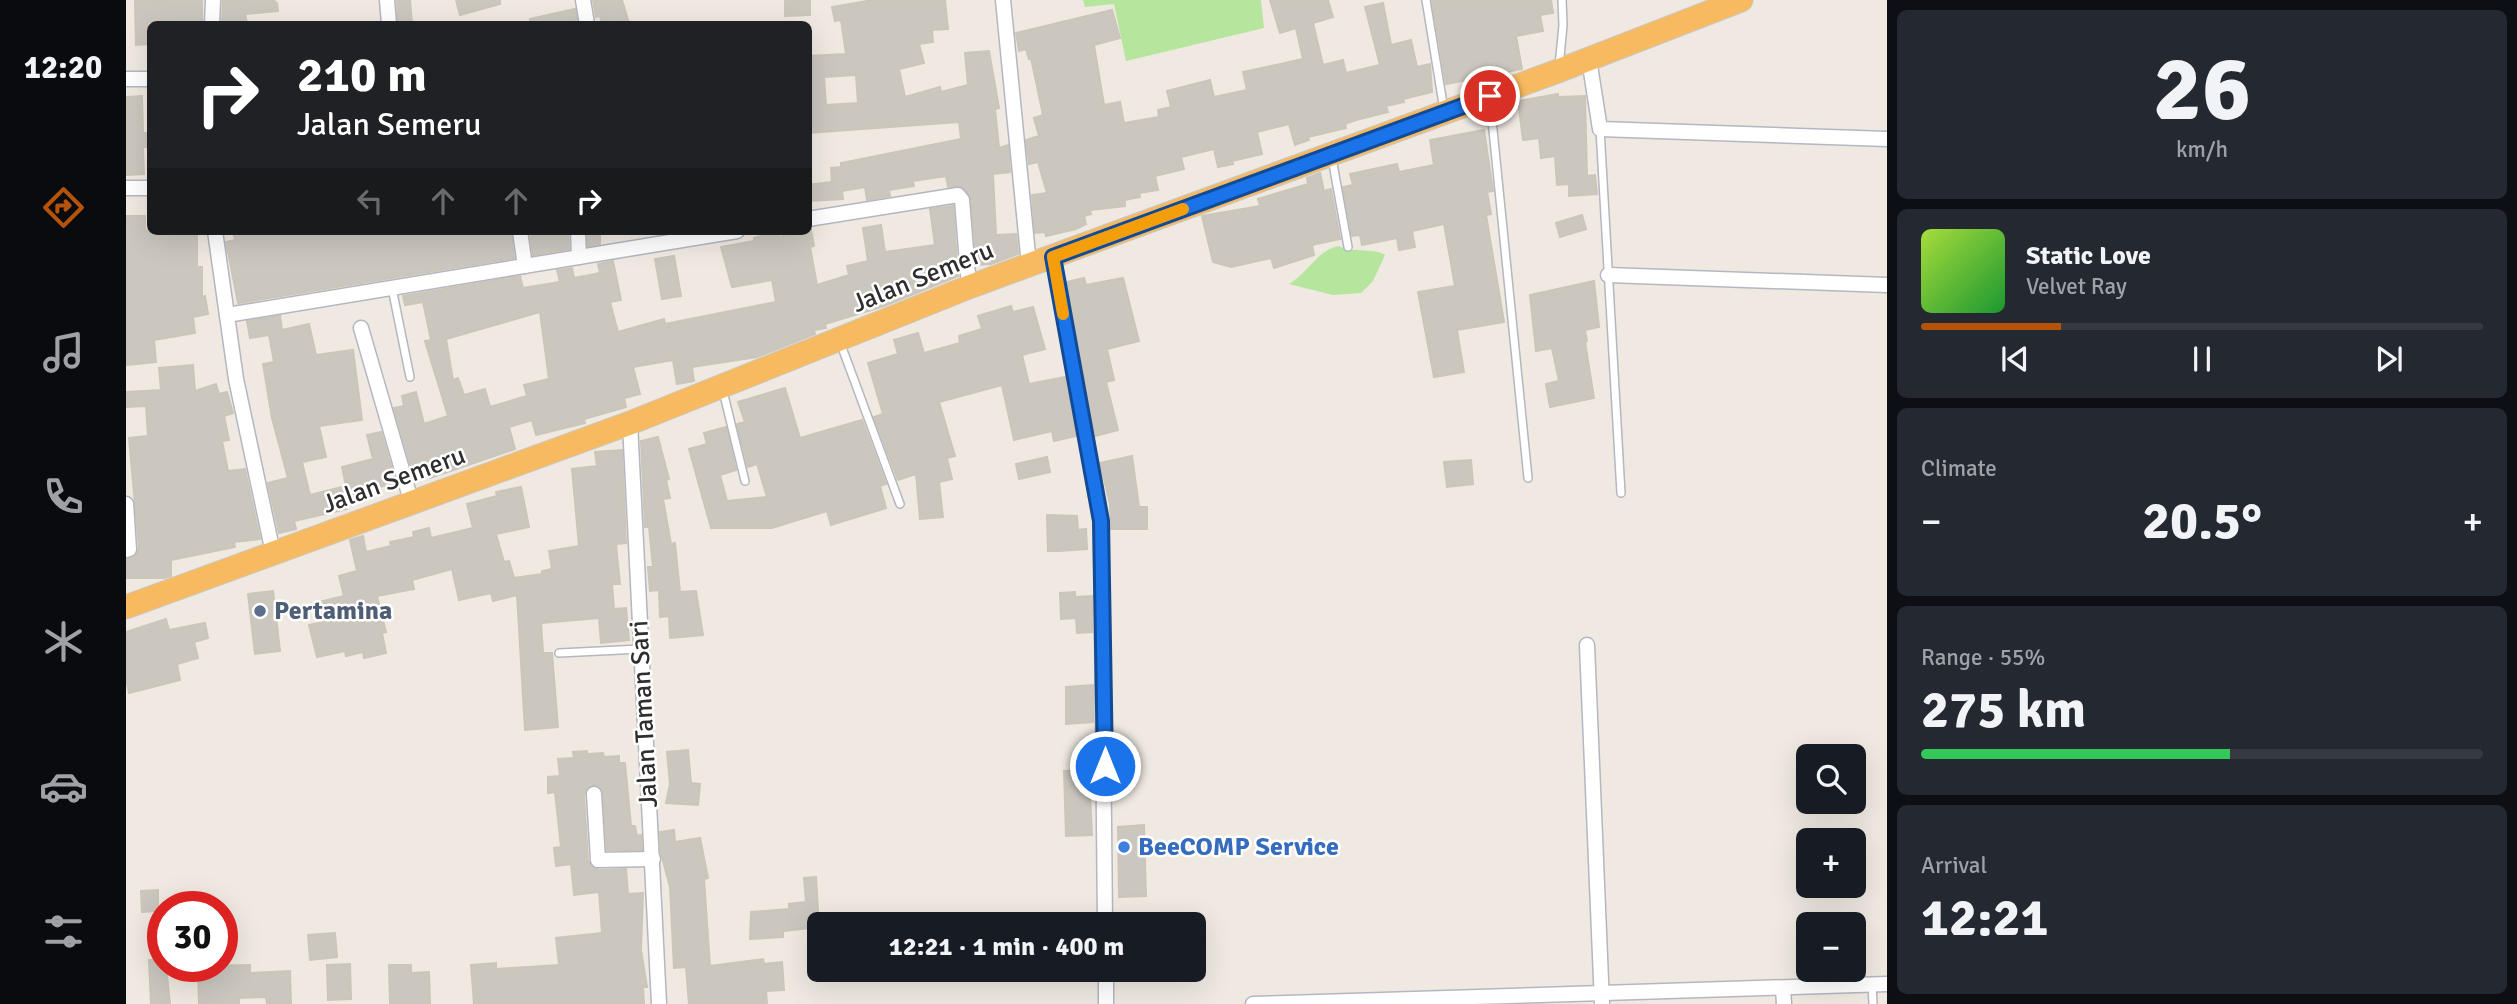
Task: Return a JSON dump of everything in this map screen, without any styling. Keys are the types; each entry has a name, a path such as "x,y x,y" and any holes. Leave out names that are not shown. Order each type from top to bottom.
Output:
{"highway":[{"name":"Jalan Semeru","path":"126,607 630,423 969,287 1558,71 1741,0"}],"street":[{"path":"212,21 213,0"},
{"path":"387,0 389,21"},
{"path":"583,0 586,21"},
{"path":"1003,0 1029,265"},
{"path":"1589,59 1600,129 1887,139"},
{"path":"126,79 147,79"},
{"path":"126,188 147,188"},
{"path":"812,218 958,195 962,200 969,287"},
{"path":"216,235 236,379 273,553"},
{"path":"521,235 525,266"},
{"path":"578,235 579,257"},
{"path":"227,315 713,235"},
{"path":"1053,257 1101,521 1105,912"},
{"path":"1608,275 1887,285"},
{"path":"361,327 412,503"},
{"name":"Jalan Taman Sari","path":"630,423 660,1004"},
{"path":"126,504 129,549 126,550"},
{"path":"1587,645 1602,998"},
{"path":"594,794 598,860 653,859"},
{"path":"1106,982 1106,1004"},
{"path":"1253,1004 1602,998 1880,984"},
{"path":"1783,988 1783,1004"}],"lane":[{"path":"1426,0 1445,112"},
{"path":"1558,71 1563,26 1562,0"},
{"path":"1490,96 1528,478"},
{"path":"1600,129 1621,493"},
{"path":"1332,154 1348,247"},
{"path":"391,288 410,377"},
{"path":"840,341 900,504"},
{"path":"722,387 745,481"},
{"path":"559,653 640,649"},
{"path":"1873,1004 1880,984"}],"green space":[{"path":"1083,0 1261,0 1264,28 1126,61 1114,4 1085,7"},
{"path":"1338,246 1385,255 1373,281 1361,293 1333,295 1289,284 1324,252"}],"building":[{"path":"135,0 202,0 202,21 147,21 147,44 136,45"},
{"path":"273,0 277,3 278,11 245,14 246,21 222,21 223,1"},
{"path":"397,0 410,0 412,21 398,21"},
{"path":"456,0 500,0 500,4 460,15"},
{"path":"593,0 622,0 628,20 601,21 600,16 596,17"},
{"path":"785,0 810,0 810,15 785,16"},
{"path":"873,0 945,0 948,29 932,30 933,42 919,44 924,63 899,69 905,97 940,87 941,92 968,85 965,53 989,51 999,108 995,109 999,148 1008,145 1010,172 993,174 996,235 1016,234 1018,254 991,264 977,265 971,198 962,186 948,187 946,176 913,181 914,186 889,190 890,196 867,200 865,187 842,191 843,199 812,201 812,184 832,182 831,168 841,167 841,163 961,139 959,122 812,133 812,56 846,54 841,20 835,21 832,7","holes":["856,75 858,103 826,105 824,77"]},
{"path":"1270,0 1328,0 1333,17 1313,23 1323,65 1343,60 1346,73 1380,65 1365,7 1383,3 1391,45 1411,40 1417,67 1430,64 1432,92 1403,99 1404,102 1386,106 1388,112 1345,124 1346,128 1308,137 1309,140 1295,145 1289,124 1257,132 1262,154 1232,161 1233,164 1218,167 1214,149 1181,157 1184,169 1155,176 1158,190 1139,193 1140,197 1125,200 1125,206 1090,210 1091,214 1084,216 1086,224 1076,229 1046,236 1045,232 1035,233 1032,195 1047,193 1038,162 1029,164 1026,140 1039,136 1034,118 1043,115 1031,58 1029,59 1026,49 1019,51 1016,33 1112,10 1120,38 1094,45 1104,105 1120,102 1124,123 1159,117 1158,110 1171,107 1167,91 1210,80 1214,97 1247,90 1243,72 1303,59 1296,28 1280,33"},
{"path":"1432,0 1551,0 1553,13 1540,15 1543,31 1516,36 1522,69 1446,84"},
{"path":"575,9 577,20 530,21"},
{"path":"1558,94 1558,97 1585,96 1587,176 1595,175 1597,194 1569,196 1569,184 1557,185 1555,156 1541,158 1539,138 1523,140 1518,101"},
{"path":"142,96 143,133 147,133 147,147 143,147 144,174 127,175 127,97"},
{"path":"1484,130 1493,191 1487,192 1491,214 1486,215 1504,322 1457,330 1464,372 1434,377 1418,292 1455,286 1444,224 1412,231 1415,247 1399,250 1397,238 1362,245 1360,235 1352,236 1343,187 1353,185 1350,174 1397,164 1399,172 1434,165 1430,140"},
{"path":"1320,173 1324,191 1331,189 1340,239 1312,245 1314,255 1274,268 1271,258 1231,267 1213,262 1202,216 1260,206 1258,199 1308,184 1307,178"},
{"path":"953,206 958,276 884,306 825,324 826,328 814,330 815,334 757,357 692,367 694,381 677,384 673,360 633,367 640,394 624,398 626,407 584,419 585,423 536,435 532,420 509,427 515,449 430,478 428,474 414,477 394,408 404,406 402,396 416,392 424,424 448,416 425,341 431,340 423,302 405,305 403,296 520,276 523,288 560,282 557,270 572,268 574,278 600,273 598,264 613,261 621,300 610,302 618,332 664,319 665,324 776,302 772,280 732,287 721,247 754,241 754,238 764,235 812,235 814,246 810,247 817,285 849,275 847,266 868,261 863,228 881,225 885,252 935,245 930,209","holes":["540,312 549,379 524,385 527,396 490,407 485,389 464,395 458,378 453,380 446,339"]},
{"path":"1582,215 1586,229 1560,237 1556,223"},
{"path":"126,216 145,216 147,235 197,235 197,267 202,267 202,297 205,296 208,314 193,317 195,333 154,340 156,362 126,365"},
{"path":"234,235 511,235 514,258 238,303 226,242 235,240"},
{"path":"530,235 568,235 569,249 533,255"},
{"path":"588,235 600,235 600,244 588,246"},
{"path":"674,256 681,296 662,299 655,259"},
{"path":"1084,278 1086,285 1123,278 1139,341 1107,349 1114,380 1106,382 1118,430 1095,436 1067,282"},
{"path":"1594,281 1599,327 1585,330 1585,342 1594,398 1550,407 1546,384 1559,381 1552,348 1536,351 1530,295"},
{"path":"1011,306 1013,312 1033,307 1045,349 1022,355 1029,384 1065,377 1076,436 1054,441 1052,431 1014,440 1002,385 939,402 955,456 947,458 952,479 939,482 943,517 920,519 916,474 898,480 874,417 883,414 868,363 898,354 894,340 918,333 924,353 960,343 959,336 982,329 978,316"},
{"path":"280,316 282,330 309,324 316,355 353,350 362,420 319,426 326,457 302,462 310,495 346,486 342,467 373,459 367,435 381,432 396,483 374,488 376,494 346,505 347,509 294,521 296,529 279,533 268,483 288,478 272,418 263,364 274,362 269,335 250,338 247,321"},
{"path":"193,365 195,391 216,384 219,394 227,392 233,413 224,416 229,440 222,441 228,471 245,469 260,539 234,542 235,547 171,560 171,576 165,578 126,578 126,559 135,556 139,548 129,438 148,436 146,406 127,407 126,392 161,390 159,368"},
{"path":"785,388 800,438 862,420 886,484 880,486 886,508 831,525 827,511 772,528 711,528 689,449 707,444 704,433 726,427 736,470 720,475 727,501 767,497 757,464 748,467 737,424 745,422 738,402"},
{"path":"658,437 669,479 666,480 670,498 663,499 671,544 675,543 680,592 696,591 703,635 670,638 669,616 660,617 659,590 650,591 648,567 653,567 649,527 645,527 641,441"},
{"path":"622,450 626,543 616,544 620,584 612,584 614,609 626,608 629,640 601,643 599,618 541,623 543,653 552,653 558,727 525,730 517,595 493,601 491,593 459,600 452,569 412,580 414,589 377,596 386,632 382,633 386,653 364,658 363,652 346,656 345,651 317,657 309,625 323,622 319,602 344,596 339,576 357,571 350,540 363,536 366,552 391,546 390,542 414,537 413,532 429,528 431,538 473,528 467,504 497,496 496,492 521,487 529,527 496,534 504,562 509,561 514,578 542,574 542,571 552,569 549,551 579,546 572,469 597,466 595,452"},
{"path":"1132,456 1139,507 1147,507 1147,529 1111,529 1110,504 1100,463"},
{"path":"1047,457 1050,472 1019,479 1016,464"},
{"path":"1471,460 1473,484 1447,487 1444,462"},
{"path":"1047,515 1077,516 1078,530 1086,529 1087,549 1060,551 1060,547 1059,551 1048,551"},
{"path":"273,591 280,651 255,654 248,594"},
{"path":"1075,592 1075,597 1092,596 1092,632 1077,633 1076,618 1061,619 1060,593"},
{"path":"166,619 169,630 205,623 208,638 194,642 198,658 177,664 180,680 129,693 126,678 126,632"},
{"path":"1093,685 1093,722 1066,724 1066,687"},
{"path":"688,750 691,783 700,784 698,805 666,803 670,784 667,752"},
{"path":"587,751 587,754 603,753 604,757 619,756 619,763 625,763 631,826 635,826 637,836 641,835 642,850 607,850 603,793 599,786 593,785 584,795 588,861 598,870 626,869 628,894 643,893 641,950 647,987 643,987 644,1004 474,1004 471,965 496,963 496,969 559,965 556,938 602,933 599,892 574,895 571,864 556,866 554,848 561,847 555,792 548,793 548,777 560,776 558,759 574,758 573,752"},
{"path":"1090,770 1090,778 1094,777 1094,794 1090,794 1092,835 1066,836 1064,771"},
{"path":"1144,825 1146,896 1119,897 1118,827"},
{"path":"674,830 675,842 700,838 708,878 704,879 710,966 763,959 764,964 782,962 784,990 766,991 767,1004 689,1004 686,967 674,968 670,887 661,853 660,832"},
{"path":"816,877 818,912 807,912 807,928 783,931 783,937 750,939 751,912 789,909 789,904 806,902 804,878"},
{"path":"158,890 147,891 147,912 142,912 141,891"},
{"path":"335,933 337,957 310,960 308,935"},
{"path":"350,964 351,999 328,1000 327,965"},
{"path":"238,965 250,965 250,973 290,971 291,1004 267,1004 266,997 239,998 239,1004 199,1004 198,982 238,982"},
{"path":"389,965 411,965 411,973 429,972 430,1004 390,1004"},
{"path":"150,982 168,982 170,1004 151,1004"}],"slow traffic":[{"path":"1063,314 1053,257 1183,209"}],"place":[{"name":"Pertamina","path":"260,611"},
{"name":"BeeCOMP Service","path":"1124,847"}],"route":[{"path":"1105,766 1101,521 1053,257 1490,96"}]}
